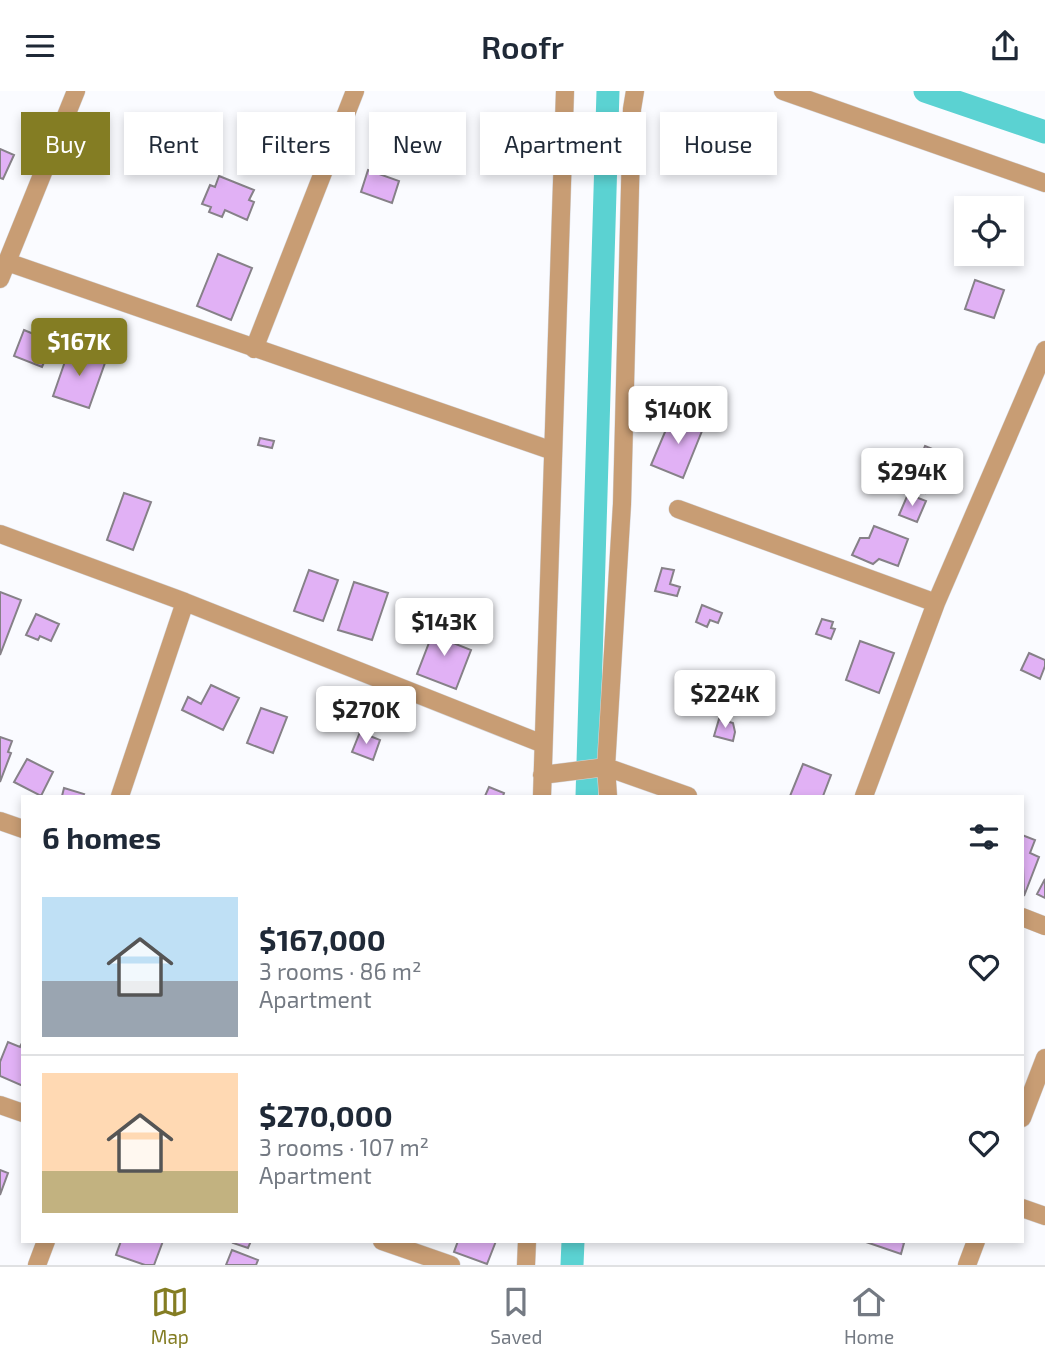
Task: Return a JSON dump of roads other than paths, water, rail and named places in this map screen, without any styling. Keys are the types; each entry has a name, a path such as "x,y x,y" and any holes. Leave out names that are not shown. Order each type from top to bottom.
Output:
{"street":[{"path":"76,91 3,270 254,349 553,451"},
{"path":"254,349 355,91"},
{"path":"542,795 565,91"},
{"path":"608,795 606,767 622,504 635,91"},
{"path":"783,91 1045,183"},
{"path":"864,795 936,603 1045,350"},
{"path":"678,509 936,603"},
{"path":"0,534 185,602 542,744"},
{"path":"120,795 185,602"},
{"path":"542,775 606,767 685,795"},
{"path":"0,821 21,828"},
{"path":"1024,918 1045,926"},
{"path":"1024,1113 1045,1058"},
{"path":"0,1105 21,1112"},
{"path":"1024,1209 1045,1216"},
{"path":"37,1265 45,1243"},
{"path":"388,1243 451,1265"},
{"path":"526,1265 527,1243"},
{"path":"967,1265 975,1243"}],"waterway":[{"path":"587,795 608,91"},
{"path":"925,91 1045,132"},
{"path":"572,1265 573,1243"}]}
